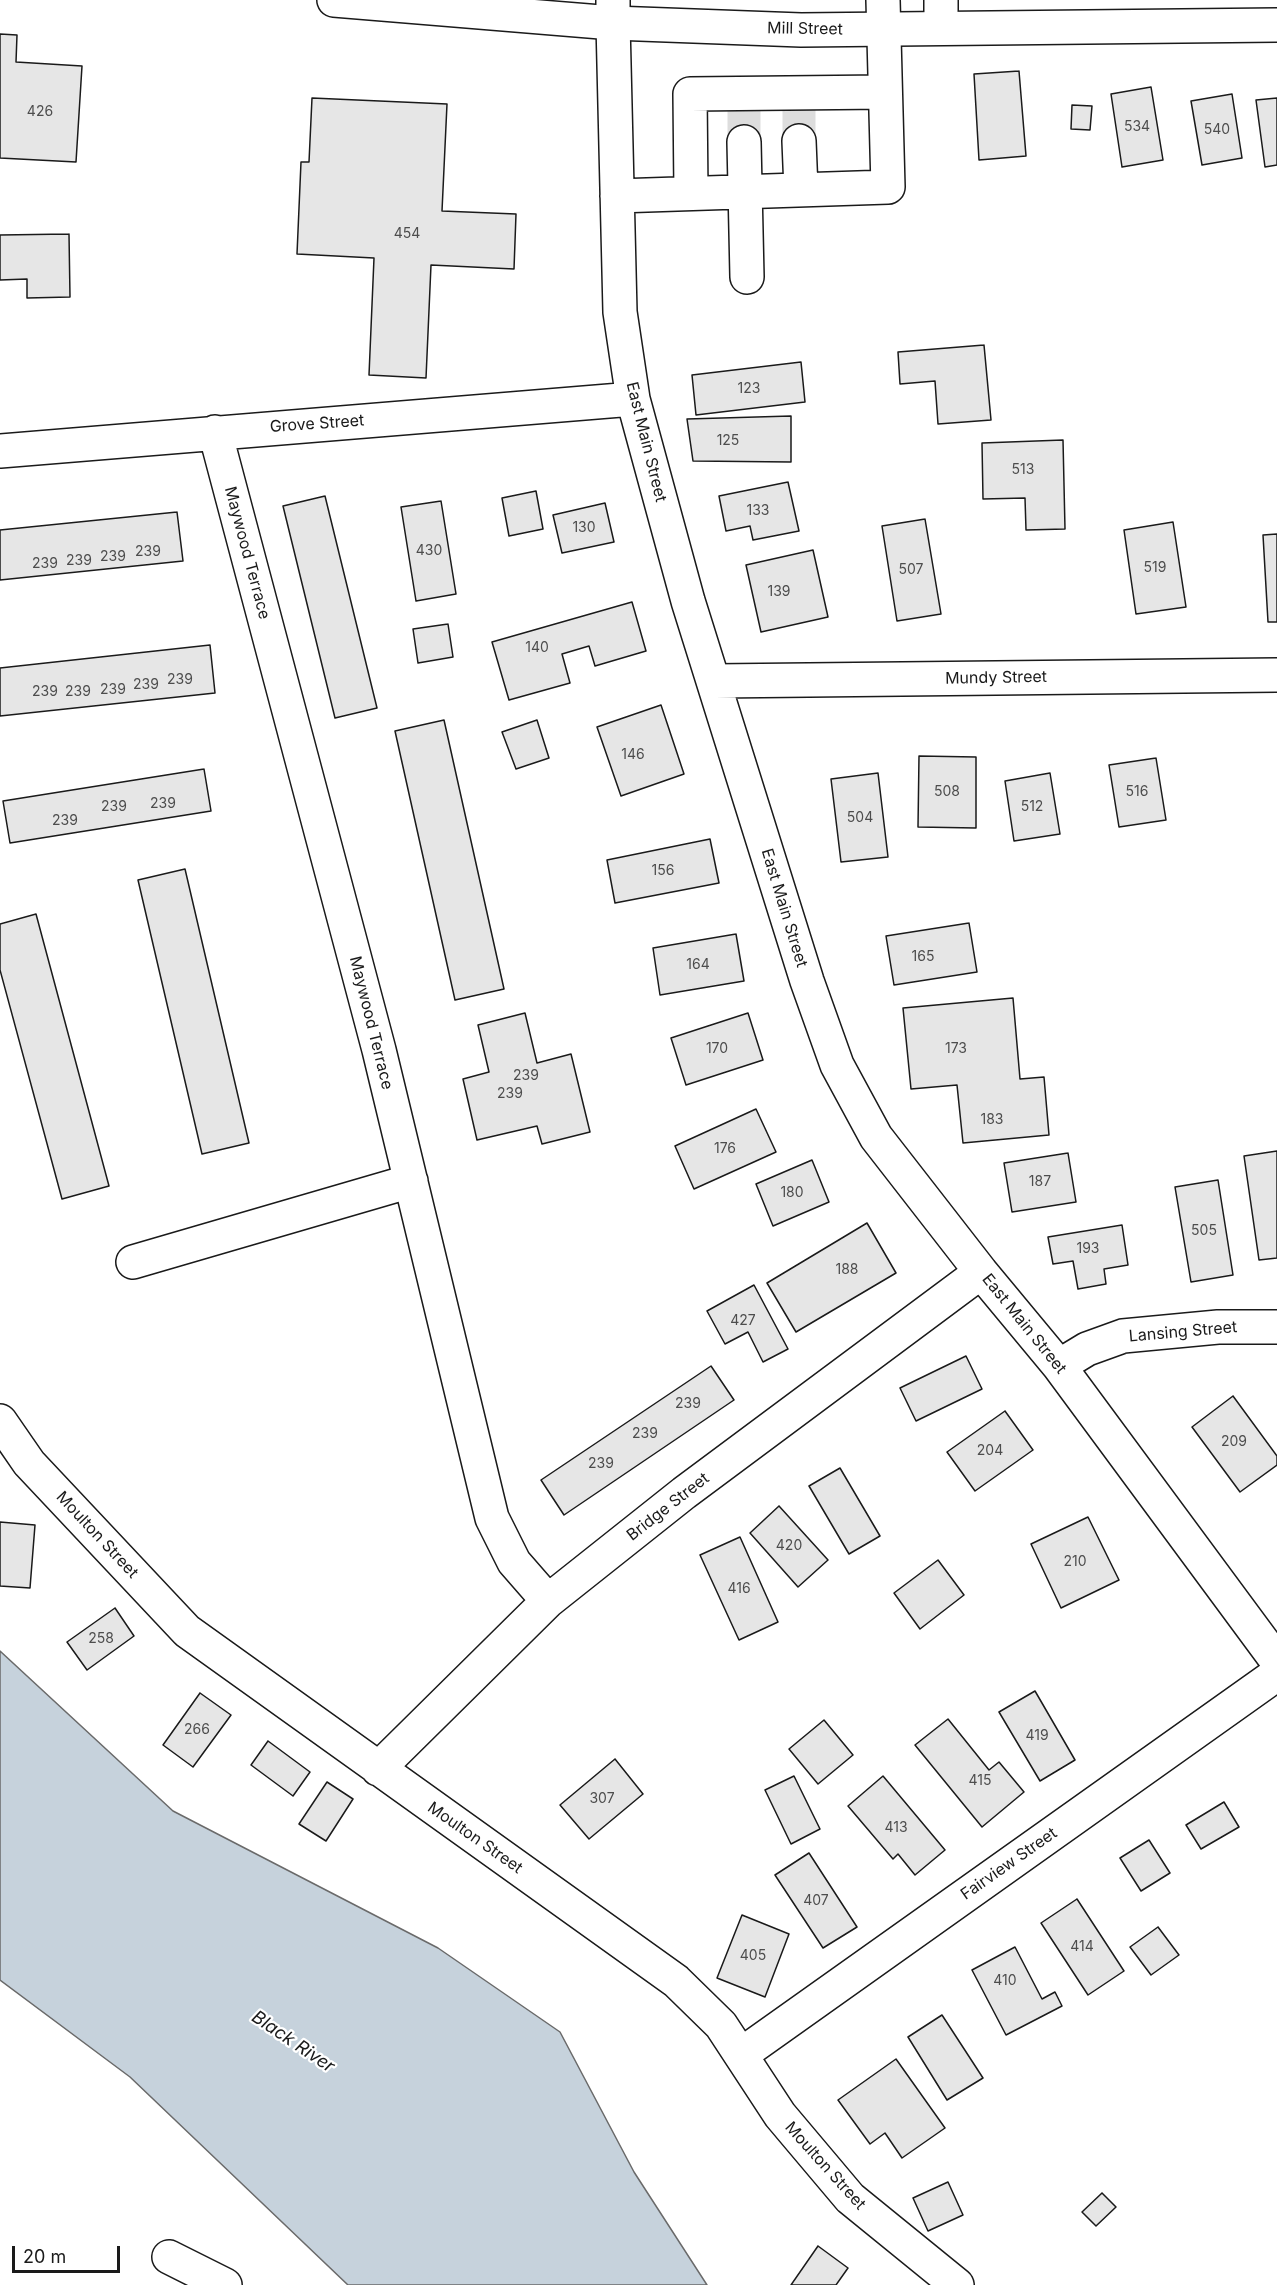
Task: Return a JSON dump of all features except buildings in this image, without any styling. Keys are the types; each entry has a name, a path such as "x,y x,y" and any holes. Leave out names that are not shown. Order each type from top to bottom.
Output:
{"main road":[{"name":"Mill Street","path":"334,0 613,11 801,30 883,14 1277,25"},
{"name":"East Main Street","path":"613,11 620,312 633,399 688,601 715,681 807,981 837,1065 876,1137 981,1272 1059,1366 1277,1661"},
{"path":"617,196 888,187 883,14"},
{"path":"691,194 690,94 744,101 799,100 885,92"},
{"path":"799,141 801,190"},
{"path":"744,142 747,277"},
{"name":"Grove Street","path":"0,451 633,399"},
{"name":"Maywood Terrace","path":"215,432 379,1050 492,1518 514,1562 548,1600"},
{"name":"Mundy Street","path":"715,681 1277,675"},
{"path":"133,1262 411,1181"},
{"name":"Bridge Street","path":"378,1769 548,1600 684,1493 981,1272"},
{"name":"Lansing Street","path":"1059,1366 1087,1349 1123,1336 1218,1327 1277,1328"},
{"name":"Moulton Street","path":"0,1421 29,1463 187,1631 676,1981 721,2025 780,2115 850,2198 946,2277"},
{"name":"Fairview Street","path":"742,2054 1277,1674"},
{"path":"169,2257 225,2285"}],"water":[{"name":"Black River","path":"0,1651 173,1811 438,1948 560,2032 634,2172 707,2285 348,2285 130,2077 0,1980"}],"tunnel":[{"path":"799,107 799,141"},
{"path":"744,108 744,142"}]}
